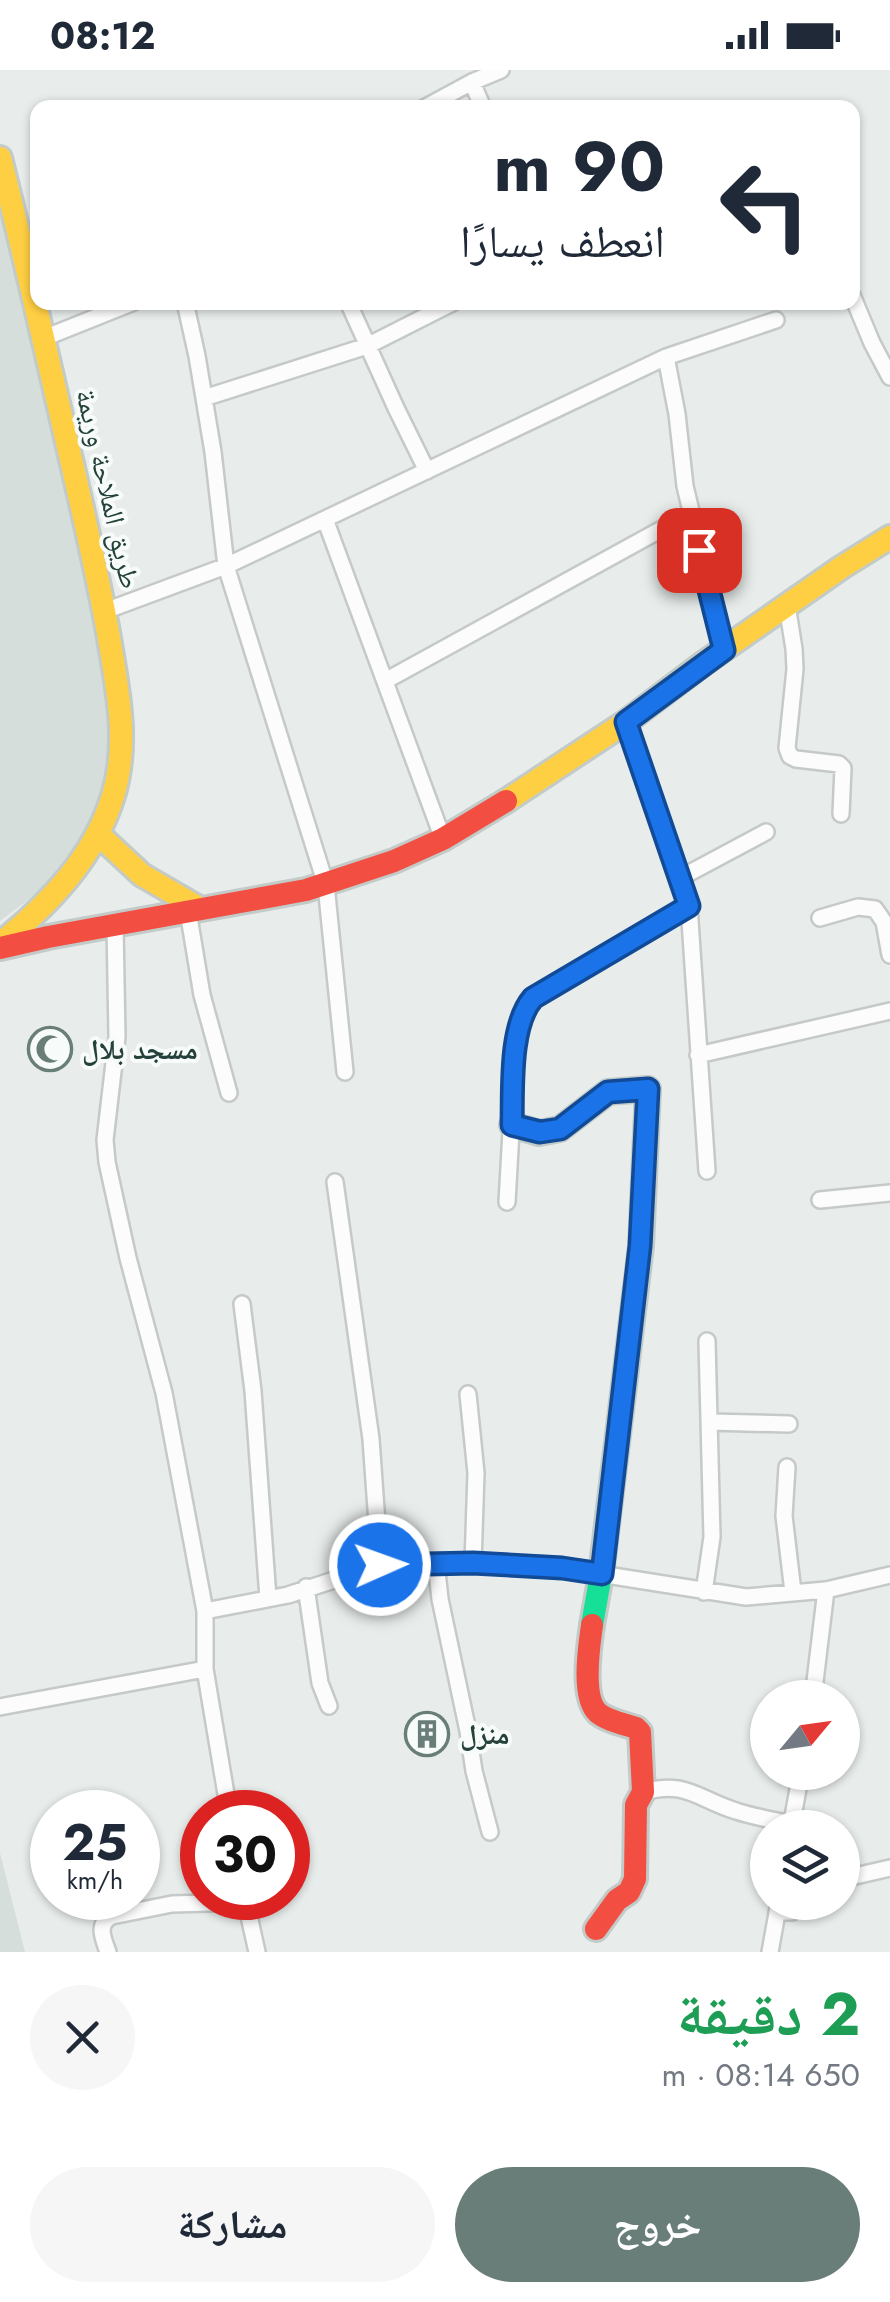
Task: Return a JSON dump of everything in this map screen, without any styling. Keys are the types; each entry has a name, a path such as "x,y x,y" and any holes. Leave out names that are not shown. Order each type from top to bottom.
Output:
{"street":[{"path":"439,100 501,70"},
{"path":"472,82 480,100"},
{"name":"طريق الملاحة وريمة","path":"0,158 30,281"},
{"name":"طريق الملاحة وريمة","path":"0,946 68,881 88,855 112,798 120,766 122,726 105,611 37,310"},
{"path":"44,338 114,310"},
{"path":"187,310 204,398 226,566 326,885 345,1072"},
{"path":"352,310 427,471"},
{"path":"204,398 368,346 438,310"},
{"path":"858,310 890,376"},
{"path":"105,611 226,566 666,358 776,320"},
{"path":"666,358 691,513 724,650"},
{"path":"385,681 691,513"},
{"path":"324,520 443,839"},
{"path":"0,946 326,885 394,862 443,839 626,722 842,566 890,537"},
{"path":"787,605 795,659 790,756 839,764 843,768 842,814"},
{"path":"626,722 689,906 707,1171"},
{"path":"680,878 766,832"},
{"path":"98,834 142,875 194,910"},
{"path":"507,1202 515,1062 524,1008 533,998 689,906"},
{"path":"820,918 858,908 875,909 884,922 890,955"},
{"path":"194,910 202,994 230,1093"},
{"path":"115,924 117,1037 105,1140 107,1162 164,1394 205,1611 205,1669 225,1790"},
{"path":"698,1055 890,1012"},
{"path":"512,1125 540,1132 560,1129 608,1092 648,1089 640,1246 602,1574 594,1598 588,1690 597,1713 634,1726 640,1732 643,1792 636,1805 635,1879 629,1892 617,1900 596,1928"},
{"path":"335,1182 371,1440 380,1565"},
{"path":"820,1200 890,1193"},
{"path":"242,1304 253,1391 268,1598"},
{"path":"704,1592 712,1536 707,1341"},
{"path":"468,1394 476,1472 473,1563"},
{"path":"709,1422 789,1424"},
{"path":"787,1467 784,1516 793,1592"},
{"path":"205,1611 288,1595 380,1565 436,1562 562,1568 746,1598 826,1590 890,1576"},
{"path":"436,1562 474,1771 490,1832"},
{"path":"306,1588 320,1683 329,1706"},
{"path":"815,1680 826,1590"},
{"path":"0,1707 205,1669"},
{"path":"643,1792 661,1787 680,1788 750,1815"},
{"path":"860,1874 890,1868"},
{"path":"108,1952 102,1926 105,1920 180,1904"},
{"path":"250,1920 258,1952"},
{"path":"770,1952 776,1920"}],"shaded area":[{"path":"0,182 49,389 116,729 100,800 75,849 57,876 0,921"},
{"path":"0,1853 25,1952 0,1952"}],"traffic: fast":[{"path":"512,1125 539,1133 560,1129 608,1092 648,1089 641,1246 592,1625"}],"traffic: slow":[{"path":"0,158 30,284"},
{"path":"0,944 36,913 82,860 105,819 120,757 116,678 97,574 36,310"},
{"path":"506,801 890,537"},
{"path":"98,834 142,875 199,908"}],"traffic: jam":[{"path":"0,948 306,890 394,861 443,839 506,801"},
{"path":"592,1625 589,1696 598,1713 640,1732 643,1792 636,1805 635,1879 629,1892 617,1900 596,1929"}],"place":[{"name":"مسجد بلال","path":"50,1049"},
{"name":"منزل","path":"427,1734"}],"route":[{"path":"380,1565 473,1563 602,1574 640,1246 648,1089 608,1092 560,1129 540,1132 512,1125 515,1062 524,1008 533,998 689,906 626,722 724,650 699,550"}]}
